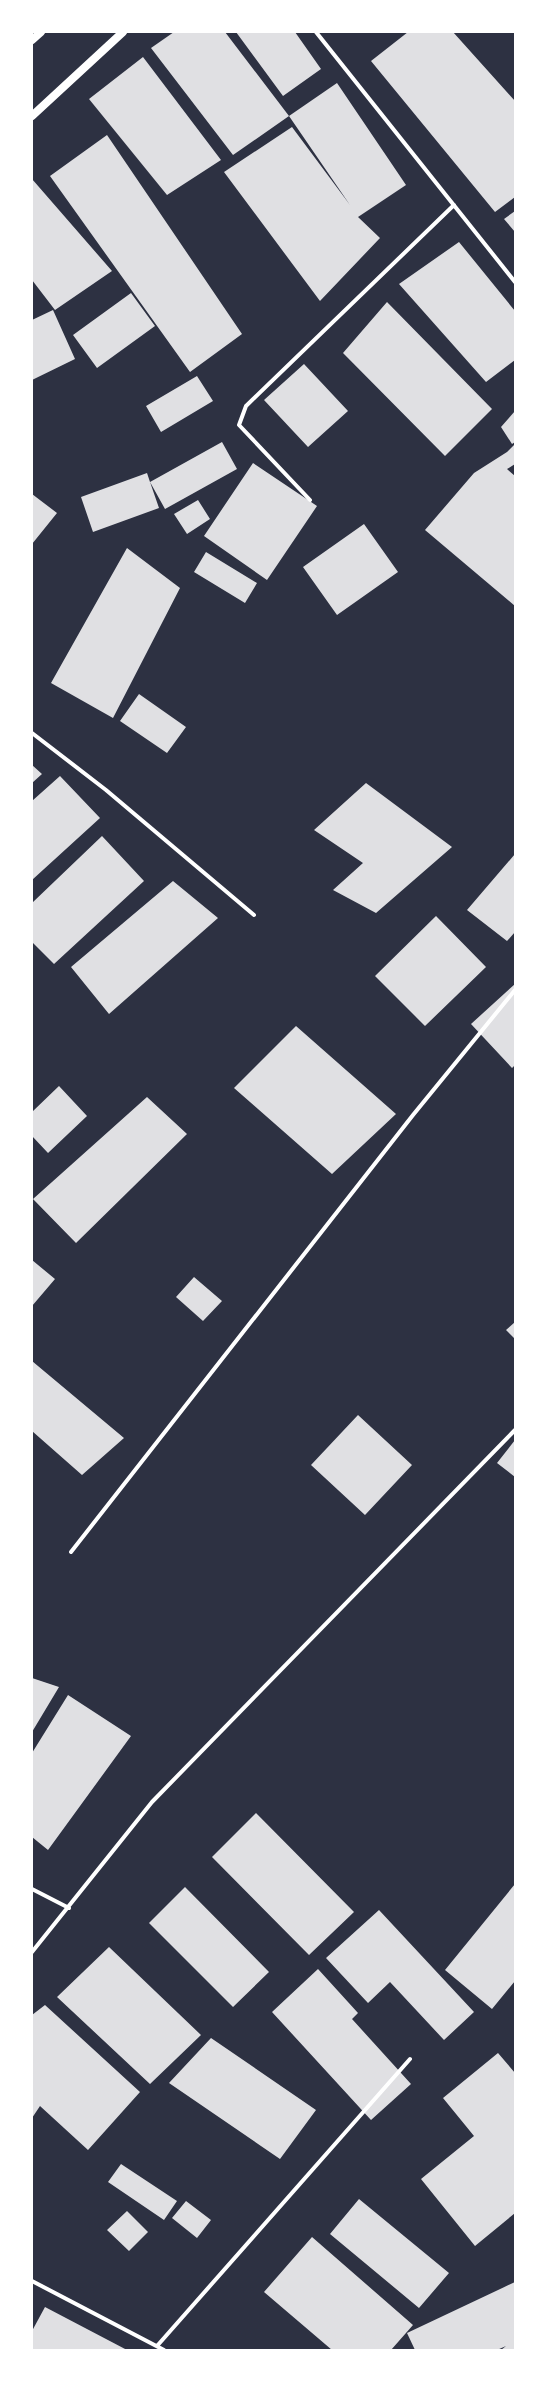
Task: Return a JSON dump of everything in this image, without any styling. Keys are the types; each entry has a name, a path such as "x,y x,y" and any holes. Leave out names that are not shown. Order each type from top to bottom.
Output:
{"main road":[{"path":"32,40 41,32"},
{"path":"32,116 123,32"}],"street":[{"path":"316,32 515,282"},
{"path":"310,500 239,425 246,406 454,205"},
{"path":"32,733 106,790 254,915"},
{"path":"71,1552 408,1122 515,990"},
{"path":"32,1952 69,1908 152,1802 515,1430"},
{"path":"32,1889 69,1908"},
{"path":"156,2346 410,2059"},
{"path":"32,2281 164,2350"}],"building":[{"path":"174,32 225,32 289,116 233,155 151,48"},
{"path":"236,32 295,32 321,69 283,96"},
{"path":"408,32 453,32 515,101 515,197 495,212 371,61"},
{"path":"143,57 221,160 167,195 89,99"},
{"path":"337,83 406,185 358,217 380,238 320,301 224,172 292,127 350,205 289,116"},
{"path":"107,135 242,334 190,372 50,176"},
{"path":"32,179 112,271 55,310 32,280"},
{"path":"515,211 515,232 504,219"},
{"path":"459,242 515,311 515,360 486,382 399,284"},
{"path":"131,293 155,326 97,368 73,335"},
{"path":"387,302 492,409 445,456 343,353"},
{"path":"53,310 75,359 32,380 32,320"},
{"path":"304,364 348,411 308,447 264,400"},
{"path":"197,376 213,401 161,432 146,406"},
{"path":"515,411 515,442 512,444 501,427"},
{"path":"222,442 237,469 165,509 150,482"},
{"path":"515,444 515,464 507,469 515,476 515,606 425,530 474,473 507,452"},
{"path":"253,463 317,506 267,580 204,536"},
{"path":"147,473 159,508 93,532 81,497"},
{"path":"32,494 57,513 32,544"},
{"path":"198,500 210,519 187,534 174,514"},
{"path":"364,524 398,572 337,615 303,567"},
{"path":"127,548 180,588 113,718 51,683"},
{"path":"206,552 257,583 245,603 194,572"},
{"path":"139,694 186,727 167,753 120,721"},
{"path":"32,765 42,774 32,783"},
{"path":"60,776 100,818 32,880 32,801"},
{"path":"366,783 452,847 376,913 333,890 363,863 314,830"},
{"path":"102,836 144,881 54,964 32,942 32,903"},
{"path":"515,854 515,932 507,941 467,910"},
{"path":"173,881 218,918 109,1014 71,967"},
{"path":"436,916 486,967 425,1026 375,976"},
{"path":"515,984 515,1065 512,1068 471,1024"},
{"path":"296,1026 396,1114 332,1174 234,1088"},
{"path":"59,1086 87,1116 48,1153 32,1136 32,1112"},
{"path":"147,1097 187,1134 76,1243 33,1199"},
{"path":"32,1260 55,1279 32,1306"},
{"path":"194,1277 222,1301 203,1321 176,1297"},
{"path":"515,1322 515,1339 506,1330"},
{"path":"32,1361 124,1438 82,1475 32,1431"},
{"path":"358,1415 412,1465 365,1515 311,1465"},
{"path":"515,1440 515,1477 497,1463"},
{"path":"32,1678 59,1687 32,1732"},
{"path":"68,1695 131,1736 48,1850 32,1837 32,1753"},
{"path":"256,1813 354,1912 309,1955 212,1857"},
{"path":"515,1884 515,1981 492,2009 445,1970"},
{"path":"185,1887 269,1972 233,2007 149,1923"},
{"path":"379,1910 474,2012 444,2040 390,1982 368,2003 326,1958"},
{"path":"109,1947 201,2035 150,2084 57,1997"},
{"path":"318,1969 358,2013 352,2019 411,2084 371,2120 272,2012"},
{"path":"45,2005 140,2092 88,2150 40,2106 32,2118 32,2015"},
{"path":"211,2038 316,2110 280,2159 169,2083"},
{"path":"498,2053 515,2073 515,2213 475,2246 421,2179 474,2136 443,2098"},
{"path":"121,2164 177,2201 164,2220 108,2182"},
{"path":"359,2199 449,2273 419,2308 330,2234"},
{"path":"186,2201 211,2220 197,2238 172,2218"},
{"path":"127,2211 148,2232 129,2251 107,2230"},
{"path":"312,2237 413,2325 391,2350 332,2350 264,2292"},
{"path":"515,2282 515,2350 501,2350 506,2346 497,2350 415,2350 407,2333"},
{"path":"45,2307 127,2350 32,2350 32,2331"}]}
